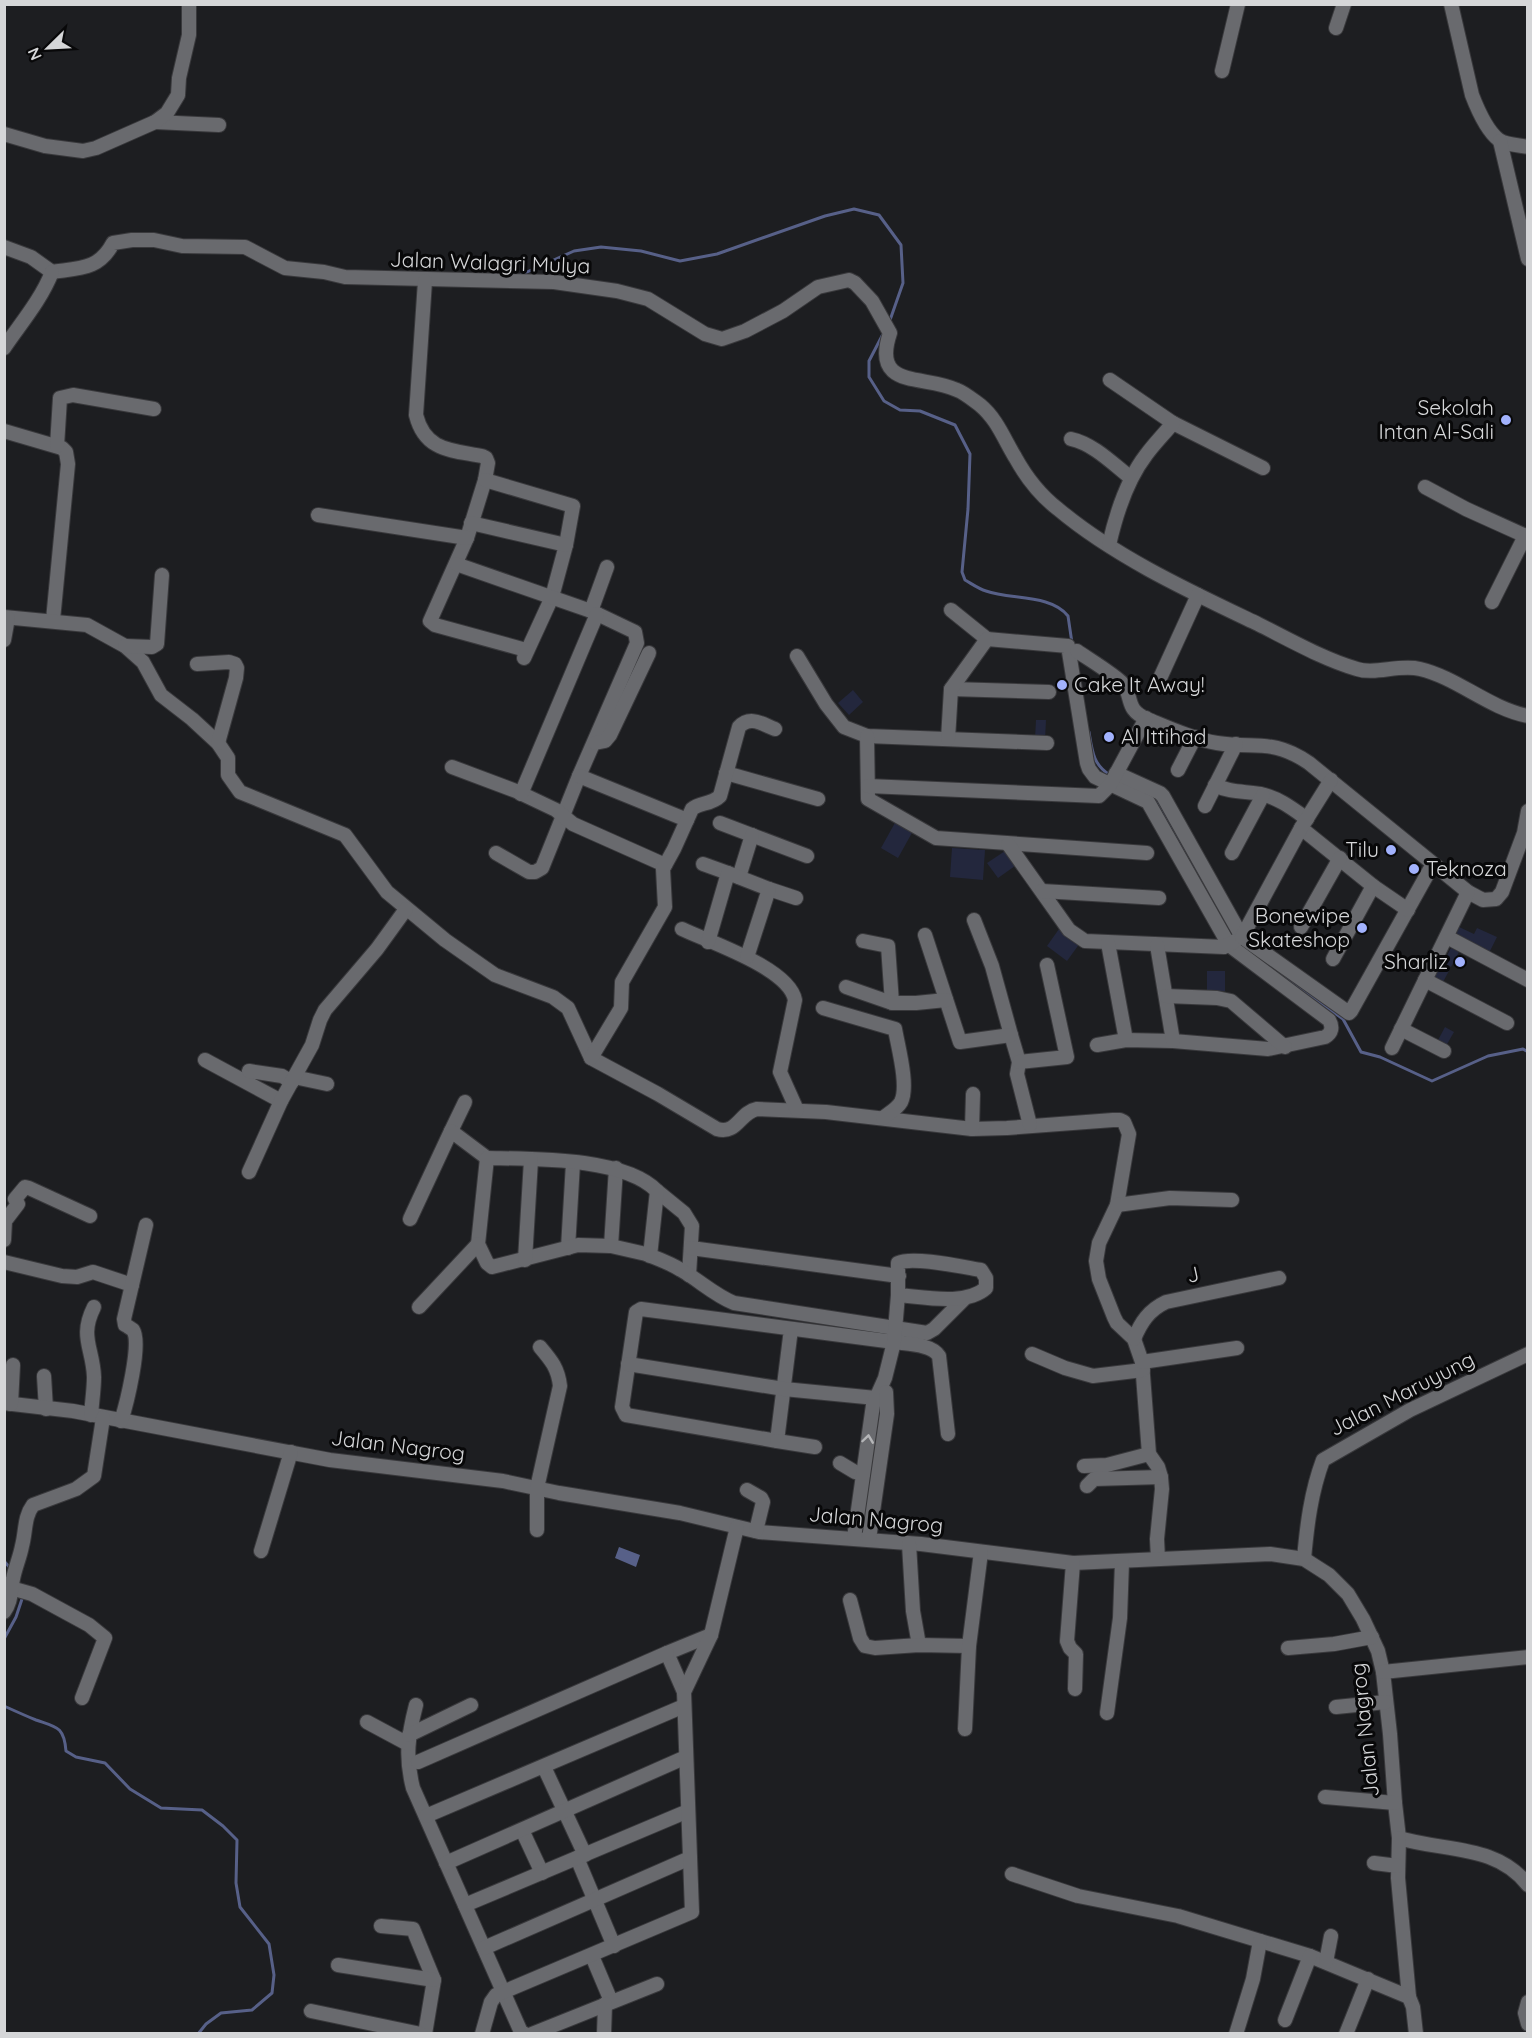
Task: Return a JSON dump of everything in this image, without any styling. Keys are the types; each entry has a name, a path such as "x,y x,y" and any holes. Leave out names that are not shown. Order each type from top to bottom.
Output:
{"street":[{"path":"4,134 45,146 83,151 96,148 154,122 167,113 178,95 179,78 189,35 189,4"},
{"path":"1222,70 1239,4"},
{"path":"1336,28 1344,4"},
{"path":"1451,4 1472,94 1490,129 1500,141 1527,259"},
{"path":"154,122 219,125"},
{"path":"1500,141 1527,147"},
{"name":"Jalan Walagri Mulya","path":"52,272 88,266 103,259 113,243 132,240 154,240 182,246 245,247 285,268 324,272 345,277 554,282 617,291 648,298 705,334 722,339 745,331 783,311 818,287 849,280 855,283 872,301 887,328 884,352 893,371 909,378 957,389 979,404 994,420 1030,482 1046,499 1108,545"},
{"path":"4,247 31,257 52,272 47,285 4,348"},
{"path":"425,280 416,415 419,428 425,437 438,446 486,458 488,463 467,538 430,621 435,625 525,654 552,597 566,545 573,506 485,480"},
{"path":"1110,380 1173,423 1263,468"},
{"path":"57,446 60,398 73,395 154,409"},
{"path":"1173,423 1145,456 1131,478 1114,521 1108,545 1198,595 1319,654 1364,671 1401,667 1419,669 1442,677 1490,703 1527,716"},
{"path":"4,431 64,449 68,464 53,620"},
{"path":"1071,439 1081,441 1093,448 1131,478"},
{"path":"1425,487 1448,501 1526,537 1492,602"},
{"path":"318,515 467,538"},
{"path":"471,523 566,545"},
{"path":"456,564 594,613 635,632 637,638 637,643 542,868 529,872 496,853"},
{"path":"521,794 594,613 607,567"},
{"path":"125,646 153,647 158,644 162,575"},
{"path":"1161,676 1198,595"},
{"path":"951,610 987,639 1072,648 1122,683 1134,712 1146,718 1218,744 1261,744 1296,754 1468,892 1487,901 1500,896 1526,834 1527,811"},
{"path":"4,640 6,617 53,620 88,626 125,646 143,662 161,695 218,743 228,758 228,775 240,792 345,835 378,881 406,909 445,940 495,975 553,996 563,1003 568,1008 591,1058 658,1094 705,1124 722,1131 732,1129 754,1109 797,1110 972,1129 1113,1120 1124,1122 1129,1134 1118,1205 1099,1244 1096,1261 1098,1275 1118,1323 1134,1338 1143,1366 1149,1454 1158,1467 1161,1477 1158,1559"},
{"path":"948,739 951,688 987,639"},
{"path":"1072,648 1089,769 1095,777 1113,779 1160,793 1242,937 1349,1013 1433,864"},
{"path":"595,743 604,741 610,735 649,653"},
{"path":"797,656 826,704 844,727 867,735 1047,743"},
{"path":"197,664 229,662 235,664 237,668 218,743"},
{"path":"951,688 1049,692"},
{"path":"868,792 1101,795 1113,779 1146,718"},
{"path":"591,1058 621,1008 622,982 665,907 662,877 665,865 693,807 712,803 720,796 739,727 744,721 751,720 775,729"},
{"path":"867,735 868,792"},
{"path":"1178,770 1195,737"},
{"path":"1205,806 1236,744"},
{"path":"452,767 521,794 563,816 573,824 665,865"},
{"path":"726,773 818,799"},
{"path":"579,776 687,820"},
{"path":"1097,1045 1126,1040 1173,1041 1256,1049 1285,1047 1325,1037 1331,1032 1329,1020 1229,945 1148,802 1113,779"},
{"path":"1008,844 1069,930 1085,941 1224,947 1242,937 1331,780"},
{"path":"1215,785 1234,792 1263,795 1288,805 1304,824 1340,858 1373,886 1408,910"},
{"path":"868,792 936,838 1147,853"},
{"path":"1232,853 1263,795"},
{"path":"720,823 807,856"},
{"path":"708,942 733,875 752,835"},
{"path":"1301,927 1340,858"},
{"path":"703,864 796,898"},
{"path":"1333,959 1373,886"},
{"path":"747,957 769,889"},
{"path":"1042,891 1159,898"},
{"path":"1392,1048 1468,892"},
{"path":"249,1172 281,1101 312,1045 325,1010 377,949 406,909"},
{"path":"974,920 992,966 1019,1062 1017,1074 1030,1125"},
{"path":"682,929 747,957 774,974 791,990 795,1000 780,1072 797,1110"},
{"path":"926,935 960,1042 1011,1035"},
{"path":"1447,937 1527,980"},
{"path":"863,941 888,946 892,1003"},
{"path":"1108,943 1126,1040"},
{"path":"1157,945 1173,1041"},
{"path":"1019,1062 1067,1057 1047,965"},
{"path":"1425,980 1507,1023"},
{"path":"846,987 892,1003 946,1000"},
{"path":"1166,996 1217,998 1231,1001 1285,1047"},
{"path":"823,1008 895,1029 903,1078 903,1095 896,1108 883,1118"},
{"path":"1401,1029 1444,1051"},
{"path":"205,1060 281,1101"},
{"path":"249,1071 327,1084"},
{"path":"972,1129 973,1094"},
{"path":"410,1219 465,1102"},
{"path":"451,1131 487,1158 545,1159 616,1168 633,1176 657,1191 688,1217 692,1231 689,1275"},
{"path":"487,1158 478,1244 487,1263 492,1266 525,1260 578,1245 611,1246 664,1261 734,1303 894,1335 930,1348 937,1352 948,1434"},
{"path":"525,1260 531,1160"},
{"path":"568,1248 573,1163"},
{"path":"611,1246 616,1168"},
{"path":"4,1240 5,1221 18,1204 15,1199 25,1187 90,1216"},
{"path":"650,1256 657,1191"},
{"path":"1118,1205 1170,1198 1232,1200"},
{"path":"121,1421 133,1373 135,1337 132,1329 124,1321 146,1225"},
{"path":"419,1306 478,1244"},
{"path":"692,1248 899,1276"},
{"path":"854,1538 863,1474 894,1335 898,1263 918,1261 981,1270 986,1278 986,1288 964,1299 898,1295"},
{"path":"4,1262 62,1276 77,1277 93,1272 132,1285"},
{"name":"J","path":"1134,1338 1147,1315 1166,1302 1279,1278"},
{"path":"815,1447 626,1415 622,1407 636,1312 641,1309 791,1329 894,1335 927,1333 964,1299"},
{"path":"4,1612 16,1585 26,1516 33,1504 76,1489 94,1476 97,1416 91,1352 86,1341 87,1327 94,1307"},
{"path":"777,1441 791,1329"},
{"path":"537,1530 537,1488 560,1386 554,1364 540,1347"},
{"path":"1032,1354 1065,1368 1093,1376 1237,1348"},
{"name":"Jalan Maruyung","path":"1304,1559 1308,1522 1323,1460 1410,1410 1527,1355"},
{"path":"628,1364 784,1389 880,1398"},
{"path":"8,1404 13,1365"},
{"path":"44,1376 46,1409"},
{"path":"869,1539 887,1414 880,1398"},
{"name":"Jalan Nagrog","path":"8,1404 97,1416 362,1464 503,1480 680,1513 756,1531 950,1547 1073,1563 1270,1554 1304,1559 1323,1570 1348,1594 1372,1637 1383,1672 1399,1838 1398,1866 1409,1997 1413,2007 1416,2034"},
{"path":"261,1551 291,1452"},
{"path":"1084,1466 1107,1466 1149,1454"},
{"path":"840,1464 863,1474"},
{"path":"1087,1486 1094,1479 1161,1477"},
{"path":"747,1490 761,1498 763,1502 756,1531"},
{"path":"426,1816 544,1767 684,1699 711,1635 737,1527"},
{"path":"909,1544 913,1611 919,1646"},
{"path":"965,1729 969,1646 981,1552"},
{"path":"1107,1713 1120,1618 1122,1562"},
{"path":"1073,1563 1067,1641 1076,1654 1075,1689"},
{"path":"16,1585 89,1625 105,1638 106,1641 82,1698"},
{"path":"850,1600 860,1638 865,1646 874,1648 969,1646"},
{"path":"418,1762 711,1635"},
{"path":"1288,1648 1334,1644 1372,1637"},
{"path":"483,2034 491,2002 496,1995 692,1912 684,1699 667,1653"},
{"path":"1383,1672 1527,1657"},
{"path":"1336,1707 1386,1702"},
{"path":"416,1705 408,1739 411,1777 446,1863 503,1992 524,2033 657,1984"},
{"path":"408,1739 471,1705"},
{"path":"367,1722 408,1739"},
{"path":"446,1863 686,1757"},
{"path":"544,1767 565,1811 594,1900 614,1946"},
{"path":"1325,1797 1395,1803"},
{"path":"465,1905 688,1811"},
{"path":"522,1830 542,1873"},
{"path":"1399,1838 1420,1845 1488,1855 1510,1868 1527,1885"},
{"path":"484,1948 690,1858"},
{"path":"1374,1863 1398,1866"},
{"path":"1012,1874 1078,1896 1178,1916 1310,1956 1409,1997"},
{"path":"311,2011 423,2034 434,1980 413,1929 381,1926"},
{"path":"1326,1962 1331,1936"},
{"path":"1236,2034 1253,1979 1260,1941"},
{"path":"592,1956 608,2003 604,2034"},
{"path":"1285,2020 1310,1956"},
{"path":"338,1965 434,1980"},
{"path":"1346,2034 1368,1979"},
{"path":"1527,2002 1525,2013 1527,2024"}],"shaded area":[{"path":"853,690 863,702 849,715 838,703"},
{"path":"1036,720 1046,720 1045,740 1035,739"},
{"path":"896,821 913,831 898,858 881,848"},
{"path":"952,848 985,850 983,880 950,877"},
{"path":"1005,851 1015,866 998,878 987,863"},
{"path":"1459,927 1474,934 1477,928 1497,937 1489,953 1455,936"},
{"path":"1059,929 1080,943 1067,961 1047,946"},
{"path":"1451,948 1459,952 1451,967 1443,963"},
{"path":"1442,965 1450,969 1443,982 1434,978"},
{"path":"1207,971 1225,971 1225,991 1207,991"},
{"path":"1445,1027 1454,1032 1446,1046 1437,1042"},
{"path":"619,1547 640,1555 636,1567 615,1558"}],"waterway":[{"path":"518,276 574,251 601,247 641,251 680,261 717,254 825,216 854,209 879,215 901,245 903,283 889,323"},
{"path":"883,334 869,361 869,377 884,401 900,410 920,411 955,425 970,454 962,572 965,580 986,591 1041,601 1061,609 1068,616 1072,643"},
{"path":"1089,732 1092,751 1097,762 1110,775"},
{"path":"1150,796 1157,802 1233,937"},
{"path":"1240,944 1343,1019 1361,1052 1380,1057 1432,1081 1488,1056 1523,1049 1528,1052"},
{"path":"4,1561 11,1569"},
{"path":"4,1639 16,1617 23,1596"},
{"path":"4,1706 54,1726 61,1732 66,1751 76,1757 105,1763 130,1789 161,1808 202,1810 237,1840 236,1883 240,1907 269,1944 274,1975 272,1993 252,2010 221,2013 206,2024 198,2034"}],"place":[{"name":"Sekolah Intan Al-Sali","path":"1506,420"},
{"name":"Cake It Away!","path":"1062,685"},
{"name":"Al Ittihad","path":"1109,737"},
{"name":"Tilu","path":"1391,850"},
{"name":"Teknoza","path":"1414,869"},
{"name":"Bonewipe Skateshop","path":"1362,928"},
{"name":"Sharliz","path":"1460,962"}]}
